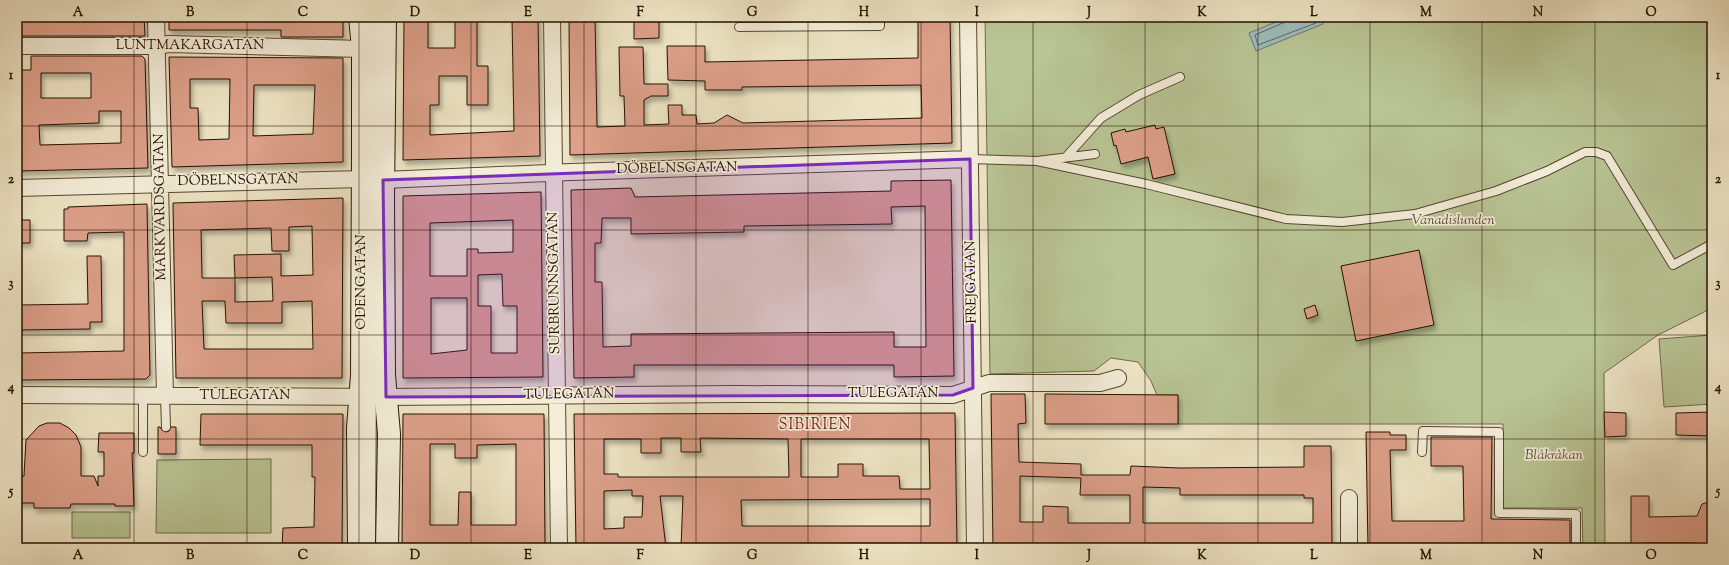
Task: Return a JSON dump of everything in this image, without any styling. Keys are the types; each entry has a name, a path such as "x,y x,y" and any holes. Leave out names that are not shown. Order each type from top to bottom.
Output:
{"main road":[{"name":"ODENGATAN","path":"359,548 358,428 384,375 373,179 368,52 360,17"},
{"name":"ODENGATAN","path":"373,179 385,17"},
{"name":"ODENGATAN","path":"373,397 389,434 387,548"}],"street":[{"name":"MARKVARDSGATAN","path":"156,17 165,396"},
{"name":"SURBRUNNSGATAN","path":"552,17 558,45 554,172 559,546"},
{"name":"FREJGATAN","path":"968,17 975,548"},
{"name":"LUNTMAKARGATAN","path":"17,46 156,46 169,44 368,52"},
{"name":"DÖBELNSGATAN","path":"17,188 160,183 373,179 970,159"},
{"name":"TULEGATAN","path":"17,395 373,397 729,394 953,395 989,383 1100,383 1118,378"},
{"path":"1349,498 1350,548"}],"lane":[{"name":"ODENGATAN","path":"368,52 373,17"},
{"path":"739,27 880,26 880,17"},
{"path":"1066,157 1101,118 1139,95 1180,76"},
{"path":"1037,161 1146,184 1286,219 1342,222 1416,214 1496,191 1535,176 1585,152 1596,152 1606,156 1673,265 1712,244"},
{"path":"970,159 1037,161 1095,154"},
{"name":"ODENGATAN","path":"371,548 372,367"},
{"path":"143,396 143,452"},
{"path":"165,396 166,427"},
{"path":"1422,452 1423,431 1499,432 1499,513 1576,514 1576,548"}],"highlighted area":[{"path":"970,159 973,388 953,395 386,397 383,180"}],"green space":[{"name":"Vanadislunden","path":"985,17 1712,17 1712,308 1658,335 1604,373 1605,548 1583,548 1582,508 1502,508 1503,424 1178,424 1178,395 1157,395 1151,381 1138,362 1111,358 1094,371 990,374"},
{"path":"1712,335 1712,404 1664,407 1659,339"},
{"path":"271,459 271,533 156,533 157,460"},
{"path":"72,512 130,512 130,538 72,538"}],"water":[{"path":"1288,17 1321,17 1323,24 1256,51 1249,33"}],"building":[{"path":"17,17 144,17 145,36 17,36"},
{"path":"169,17 343,17 343,37 281,37 281,30 169,30"},
{"path":"404,17 428,17 428,48 455,48 455,17 477,17 477,66 488,66 488,105 467,105 467,76 439,76 439,105 430,105 430,135 514,131 512,17 538,17 540,156 403,160"},
{"path":"569,17 595,17 597,127 625,126 624,96 620,96 619,47 643,47 644,84 668,84 668,96 651,96 644,100 644,125 669,124 668,105 682,105 682,115 696,115 697,124 714,123 727,115 743,123 922,118 921,85 742,87 742,90 705,90 705,81 668,80 667,46 705,46 705,62 918,58 918,17 950,17 952,143 570,155"},
{"path":"634,17 659,17 659,38 634,39"},
{"path":"31,56 142,56 145,59 148,168 17,171 17,144 21,144 21,123 17,123 17,70 31,70","holes":["41,73 91,73 91,98 41,98","99,111 121,111 121,143 40,145 39,125 99,123"]},
{"path":"169,57 343,58 343,162 172,167","holes":["190,79 230,79 229,139 199,140 198,108 190,108","254,85 315,85 313,134 253,136"]},
{"path":"1155,125 1156,129 1164,127 1175,174 1153,179 1148,157 1121,164 1111,133 1125,129 1126,132"},
{"path":"951,180 954,376 894,377 894,365 634,365 634,377 574,378 571,190 631,188 635,197 891,191 891,181","holes":["925,206 926,347 894,347 894,332 631,334 631,346 603,347 602,282 595,282 595,243 601,243 602,218 631,218 631,234 744,232 744,226 892,224 891,207"]},
{"path":"541,192 543,377 403,378 403,196","holes":["513,220 513,252 478,253 478,249 467,249 467,276 430,276 430,223","502,274 503,306 517,306 517,353 491,353 491,306 478,306 478,275","431,298 467,298 467,350 431,354"]},
{"path":"343,198 342,378 176,378 173,203","holes":["312,226 313,275 281,276 281,254 234,255 235,278 202,278 201,230 271,228 272,251 289,251 289,227","272,277 273,301 235,302 235,278","202,301 225,301 226,323 282,323 282,302 312,301 313,349 204,349"]},
{"path":"147,204 150,375 146,379 17,380 17,353 124,351 124,232 88,233 87,241 64,241 64,209 68,209 68,207"},
{"path":"17,220 30,220 30,243 17,243"},
{"path":"1419,250 1434,325 1356,341 1341,266"},
{"path":"87,256 101,256 102,322 90,322 90,329 17,330 17,305 88,304"},
{"path":"1315,305 1318,315 1307,319 1304,309"},
{"path":"991,394 1025,394 1026,423 1018,424 1019,462 1081,464 1081,475 1130,475 1131,466 1180,468 1304,467 1304,446 1331,446 1332,548 993,548","holes":["1020,476 1081,478 1080,495 1130,495 1130,523 1068,523 1068,507 1043,506 1043,522 1020,522","1143,487 1180,488 1180,495 1304,495 1304,498 1313,498 1313,523 1143,523"]},
{"path":"1045,394 1178,395 1178,424 1045,424"},
{"path":"1604,412 1626,413 1626,436 1605,437"},
{"path":"1712,412 1712,436 1676,435 1676,413"},
{"path":"955,413 957,548 681,548 683,496 660,496 666,548 576,548 574,414","holes":["661,438 681,438 681,452 701,452 700,438 788,439 789,477 618,477 618,474 604,474 604,439 641,439 641,453 661,453","801,439 929,439 930,489 900,489 899,476 863,476 863,464 838,464 838,477 801,477","632,490 632,496 643,496 642,517 624,517 624,528 604,529 604,491","930,499 930,526 742,526 741,500"]},
{"path":"201,414 343,414 342,548 282,548 283,528 314,527 315,477 312,477 312,445 200,445"},
{"path":"403,414 544,414 545,548 402,548","holes":["430,444 455,444 455,458 477,458 477,445 516,444 516,525 471,525 471,492 459,492 458,525 430,525"]},
{"path":"47,423 60,423 69,428 76,435 81,447 81,476 94,476 98,486 98,476 104,476 104,452 98,452 99,433 134,433 134,453 132,453 134,506 115,506 115,504 71,504 70,508 34,508 34,503 17,503 17,476 24,476 26,440 39,426"},
{"path":"158,427 166,432 169,431 171,427 176,427 176,454 158,454"},
{"path":"1366,432 1390,432 1390,435 1406,435 1406,450 1390,450 1392,521 1464,521 1463,466 1431,466 1431,437 1492,437 1491,519 1570,520 1570,548 1368,548"},
{"path":"1631,496 1649,496 1649,517 1697,516 1702,504 1712,501 1712,548 1693,548 1693,543 1645,543 1645,548 1631,548"}],"district":[{"name":"SIBIRIEN","path":"815,425"}],"park label":[{"name":"Blåkråkan","path":"1554,456"}]}
